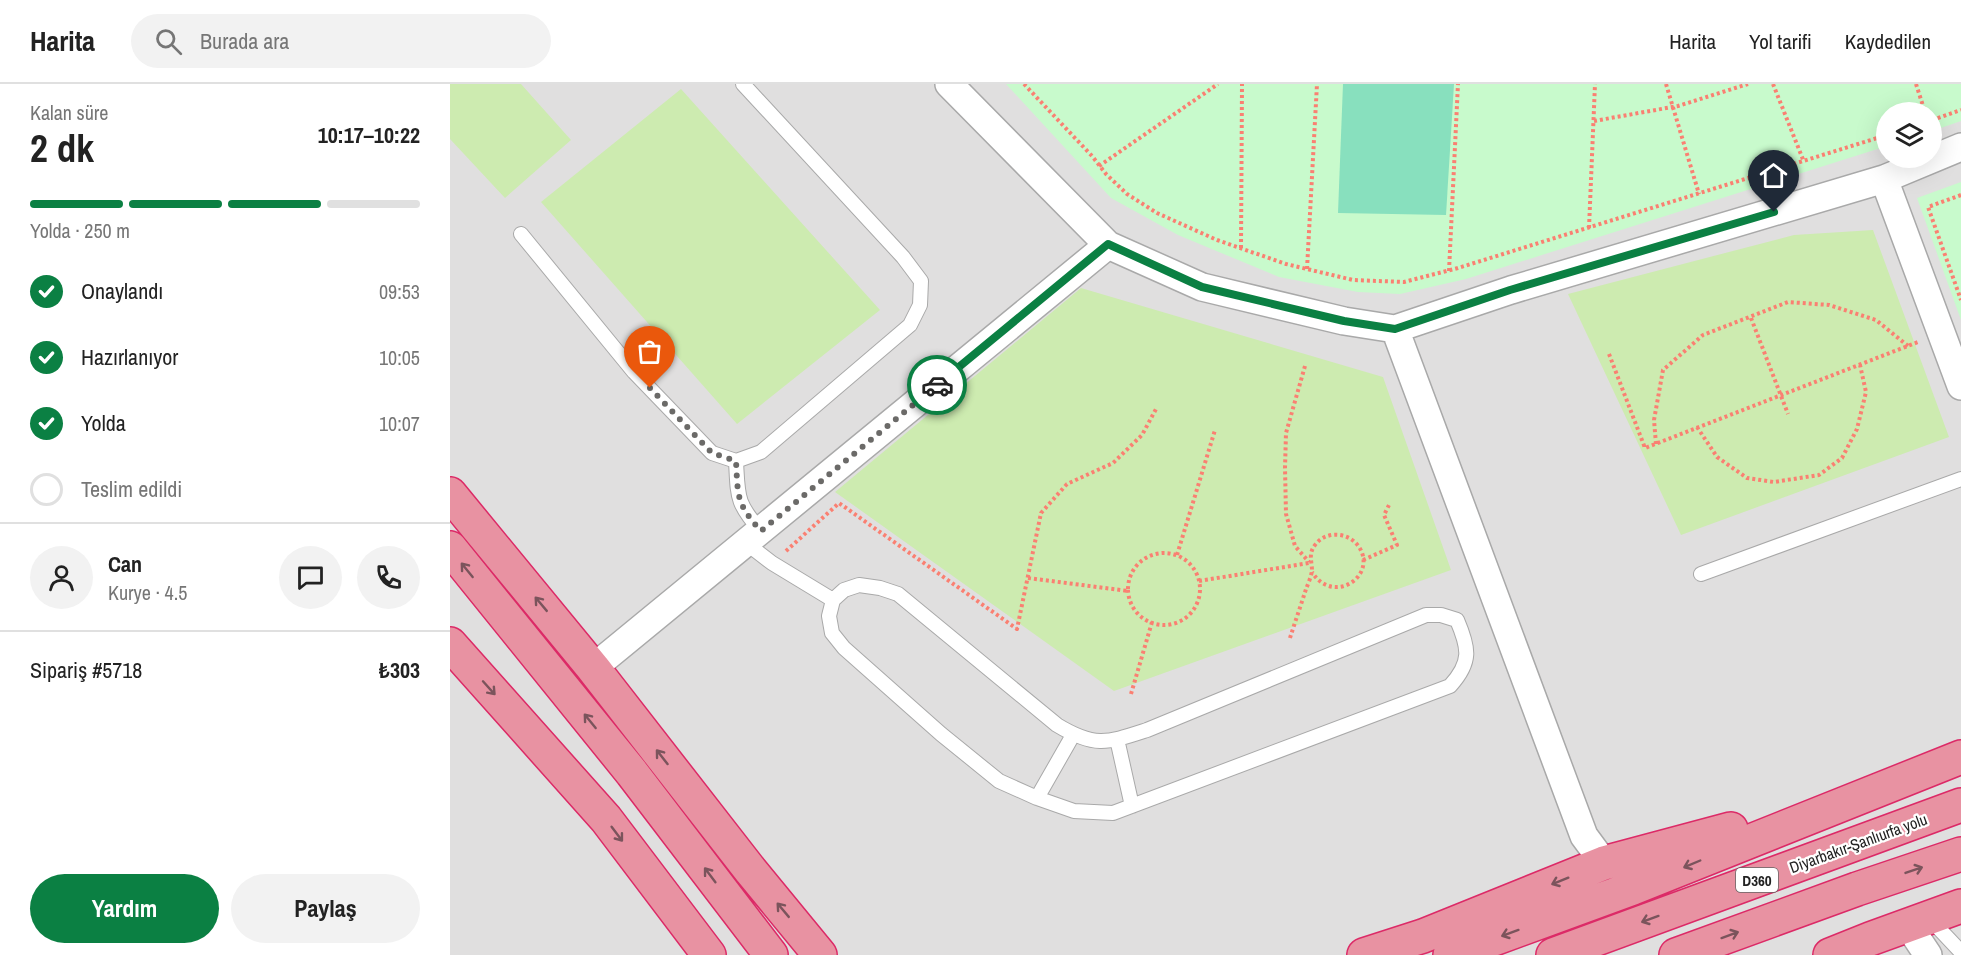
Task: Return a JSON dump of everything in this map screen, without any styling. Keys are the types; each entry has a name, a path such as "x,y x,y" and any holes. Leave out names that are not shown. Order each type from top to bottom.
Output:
{"highway":[{"path":"450,494 594,668 751,871 820,955"},
{"path":"450,548 632,773 771,955"},
{"path":"450,644 606,819 709,955"},
{"path":"1450,955 1633,888 1961,757"},
{"path":"1364,955 1423,936 1604,863 1878,790"},
{"name":"Diyarbakır-Şanlıurfa yolu","path":"1553,955 1961,805"},
{"name":"D360","path":"1676,955 1961,854"},
{"path":"1830,955 1961,906"}],"street":[{"path":"949,84 1108,244 1202,287 1344,321 1395,329 1510,290 1884,179 1961,147"},
{"path":"1884,179 1961,386"},
{"path":"594,668 1108,244"},
{"path":"1395,329 1584,836 1604,863"},
{"path":"1918,921 1928,955"}],"lane":[{"path":"521,234 634,372 712,453 736,461 761,452 910,325 920,305 921,281 903,257 743,84"},
{"path":"736,461 740,501 753,537 772,563 833,600"},
{"path":"1701,574 1961,479"},
{"path":"859,585 898,594 1022,698 1073,735 1092,742 1116,740 1147,730 1425,615 1441,615 1457,620 1465,638 1468,655 1461,674 1450,686 1113,813 1074,811 1037,798 999,780 941,734 844,648 832,633 829,616 833,600 844,590 859,585"},
{"path":"1037,798 1073,735"},
{"path":"1116,740 1132,806"},
{"path":"1918,921 1961,952"}],"path":[{"path":"1024,84 1127,194 1157,213 1286,264 1353,280 1404,282 1449,271 1876,139"},
{"path":"1100,166 1218,84"},
{"path":"1241,248 1242,84"},
{"path":"1307,269 1317,84"},
{"path":"1449,271 1458,84"},
{"path":"1589,228 1595,84"},
{"path":"1666,84 1671,107 1699,194"},
{"path":"1594,121 1671,107 1748,84"},
{"path":"1773,84 1804,162"},
{"path":"1916,84 1922,102"},
{"path":"1942,117 1961,110"},
{"path":"1961,195 1928,207 1961,300"},
{"path":"1656,444 1654,420 1663,370 1703,335 1788,302 1829,305 1876,320 1908,346"},
{"path":"1751,318 1788,414"},
{"path":"1610,354 1645,448 1908,346 1940,331"},
{"path":"1697,427 1717,457 1747,478 1774,482 1819,476 1842,458 1857,429 1866,392 1860,365"},
{"path":"1305,366 1286,433 1286,514 1294,546 1310,562"},
{"path":"772,563 839,503 1017,629 1041,513 1067,484 1113,463 1142,435 1156,409"},
{"path":"1177,555 1215,430"},
{"path":"1363,560 1397,544 1384,515 1390,503"},
{"path":"1329,535 1347,536 1354,541 1359,547 1363,560 1357,579 1342,587 1332,588 1316,579 1310,562 1315,545 1329,535"},
{"path":"1154,554 1177,555 1195,570 1200,592 1197,603 1181,620 1170,624 1152,622 1137,613 1131,602 1128,591 1129,579 1134,568 1154,554"},
{"path":"1199,580 1310,562"},
{"path":"1290,638 1312,572"},
{"path":"1028,578 1128,591"},
{"path":"1131,694 1152,622"}],"shaded area":[{"path":"450,84 1961,84 1961,955 450,955"}],"green space":[{"path":"450,84 521,84 571,140 505,198 450,139"},
{"path":"1006,84 1961,84 1961,121 1942,128 1942,102 1876,102 1876,149 1466,279 1400,294 1358,292 1279,277 1178,235 1111,198"},
{"path":"1343,84 1454,84 1446,215 1338,213"},
{"path":"681,89 880,310 737,424 541,202"},
{"path":"1961,182 1961,320 1917,198"},
{"path":"1873,230 1949,437 1681,535 1568,294 1794,235"},
{"path":"1081,288 1383,377 1451,570 1114,691 835,492"}],"way so far":[{"path":"650,388 712,453 736,461 740,501 745,512 761,531 937,385"}],"route":[{"path":"937,385 1108,244 1202,287 1344,321 1395,329 1510,290 1774,212"}]}
